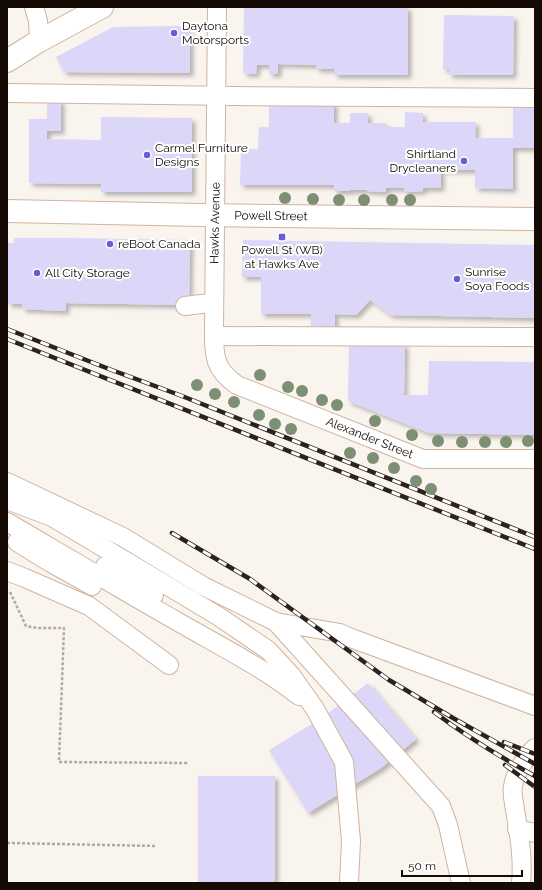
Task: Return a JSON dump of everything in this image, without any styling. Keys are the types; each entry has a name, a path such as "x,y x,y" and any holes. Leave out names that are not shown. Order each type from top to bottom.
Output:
{"main road":[{"path":"7,61 102,7"},
{"name":"Powell Street","path":"7,211 215,215 535,218"}],"street":[{"path":"34,7 38,21 40,41"},
{"name":"Hawks Avenue","path":"217,7 214,349 218,366"},
{"path":"7,93 535,98"},
{"path":"185,306 214,303"},
{"path":"214,336 535,337"},
{"name":"Alexander Street","path":"218,366 222,373 237,384 423,459 535,459"},
{"path":"7,482 123,537 203,586 276,622 340,633 535,706"},
{"path":"7,500 52,517 218,616 268,650 291,675 315,709 344,762 351,841 349,883"},
{"path":"7,511 131,580 250,653 277,674 284,684"},
{"path":"7,522 248,662 284,684 315,709"},
{"path":"7,536 141,614 315,709"},
{"path":"7,571 89,606 169,665"},
{"path":"276,622 441,806 448,825 461,883"},
{"path":"521,883 522,858 513,797 514,782 526,758 535,748"},
{"path":"518,829 535,834"}],"path":[{"path":"10,592 26,626 37,628 64,628 59,762 188,763"},
{"path":"7,844 157,846"}],"building":[{"path":"244,7 408,7 408,75 334,75 334,69 316,69 316,65 278,64 278,74 269,74 269,65 257,65 256,74 243,73"},
{"path":"444,15 514,16 513,75 449,75 449,69 443,69"},
{"path":"180,26 181,30 190,30 190,73 64,72 56,57 113,27"},
{"name":"Carmel Furniture Designs","path":"47,100 61,100 61,131 47,131 47,139 101,140 101,117 192,118 192,192 101,192 101,184 29,183 29,119 47,119"},
{"path":"269,102 334,102 334,123 350,123 350,113 368,113 368,123 386,123 386,127 405,127 405,112 423,113 423,122 476,122 475,138 513,138 513,104 535,104 535,148 513,148 513,189 475,188 475,170 441,170 441,188 423,188 423,191 404,192 404,188 386,188 386,192 367,190 334,191 334,185 240,185 241,149 258,149 259,127 269,127"},
{"path":"14,238 190,240 189,305 66,303 66,311 22,309 22,304 8,304 7,243 14,243"},
{"path":"243,240 535,245 535,318 391,315 370,300 356,315 335,314 335,328 311,328 311,314 261,314 261,277 242,277"},
{"path":"349,343 405,344 404,395 428,395 429,361 535,362 535,435 429,433 348,401"},
{"path":"368,683 416,739 381,768 308,813 269,750 323,717"},
{"path":"198,776 275,776 275,883 198,883"}],"railway":[{"path":"7,329 182,396 535,537"},
{"path":"7,339 535,549"},
{"path":"172,533 250,579 389,680 535,764"},
{"path":"434,712 483,746 535,776"},
{"path":"504,742 535,754"},
{"path":"505,765 535,787"}],"place":[{"name":"Daytona Motorsports","path":"174,33"},
{"name":"Carmel Furniture Designs","path":"147,155"},
{"name":"Shirtland Drycleaners","path":"464,161"},
{"name":"Powell St (WB) at Hawks Ave","path":"282,237"},
{"name":"reBoot Canada","path":"110,244"},
{"name":"All City Storage","path":"37,273"},
{"name":"Sunrise Soya Foods","path":"457,279"}]}
